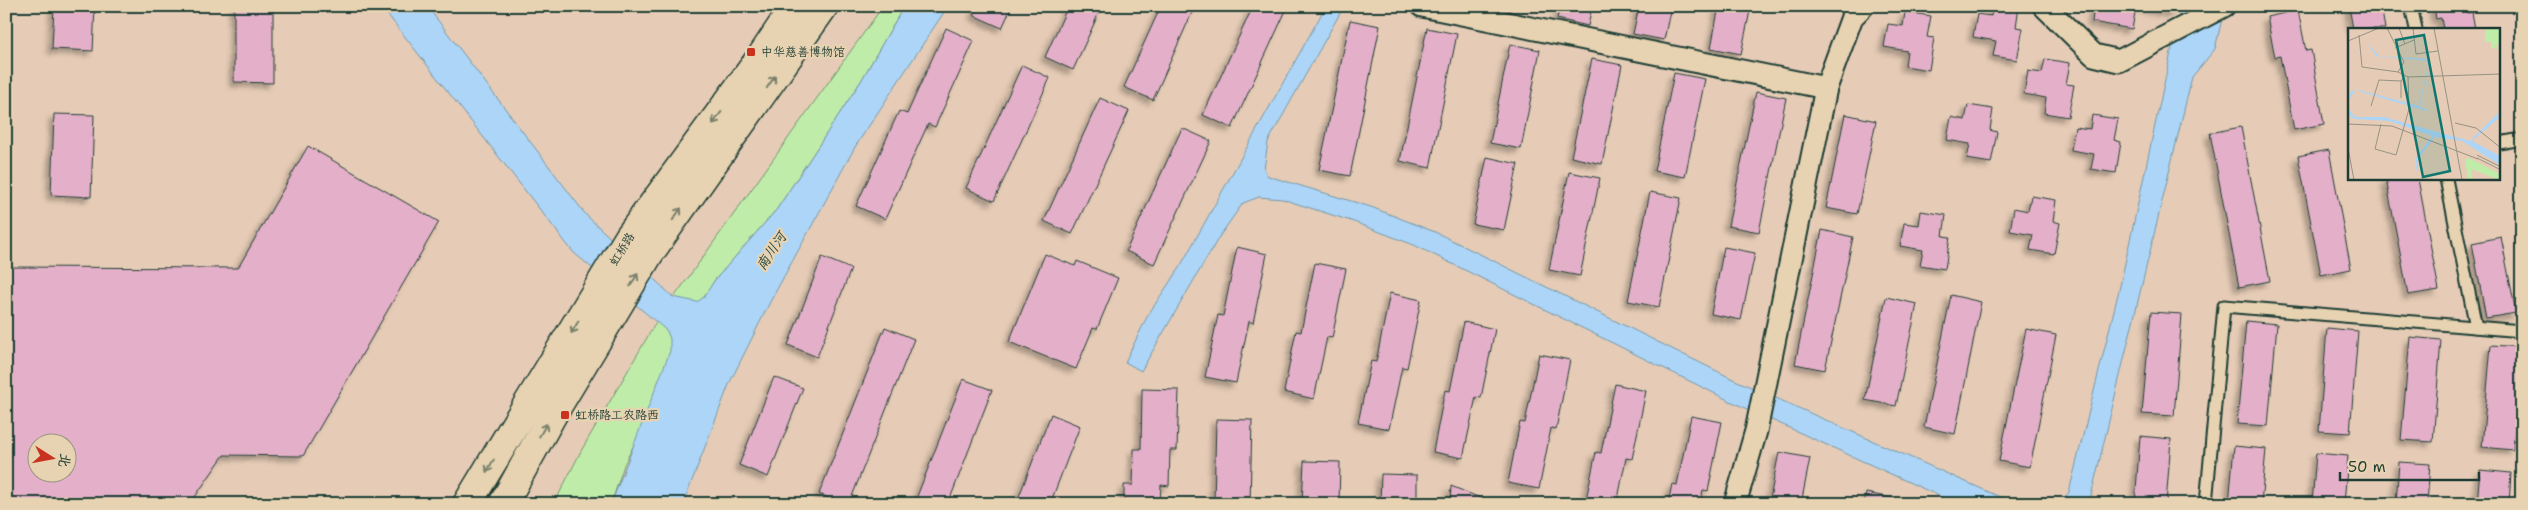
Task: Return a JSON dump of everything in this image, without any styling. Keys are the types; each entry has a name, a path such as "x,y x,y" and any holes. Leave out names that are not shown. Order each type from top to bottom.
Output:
{"main road":[{"name":"虹桥路","path":"503,504 554,412 619,306 639,245 795,6"},
{"name":"虹桥路","path":"468,504 600,286 639,245 824,6"}],"street":[{"path":"1422,6 1826,88"},
{"path":"2044,6 2094,55 2119,61 2224,6"},
{"path":"1735,504 1758,423 1826,88 1852,10"}],"lane":[{"path":"2411,6 2416,28"},
{"path":"2500,143 2522,139"},
{"path":"2446,180 2476,327"},
{"path":"2206,504 2224,306 2522,331"}],"green space":[{"path":"883,6 904,6 861,81 777,209 714,281 624,465 611,504 554,504 581,451 655,324"}],"water":[{"name":"南川河","path":"381,6 427,6 586,215 673,297 697,302 704,297 714,281 777,209 861,81 904,6 948,6 855,147 770,302 730,382 683,504 611,504 670,351 670,339 667,331 573,252"},
{"path":"1326,6 1344,6 1268,142 1264,169 1268,176 1371,207 1435,232 1735,380 2016,504 1957,504 1730,401 1414,245 1351,221 1282,199 1259,197 1243,203 1219,237 1141,371 1125,362 1148,315 1181,265"},
{"path":"2181,6 2225,6 2215,49 2192,77 2089,504 2060,504 2069,492 2120,286"}],"building":[{"path":"54,6 95,6 93,51 52,49"},
{"path":"234,6 273,6 273,83 234,82"},
{"path":"977,6 1012,6 1002,28 973,15"},
{"path":"1068,6 1102,6 1073,70 1045,57"},
{"path":"1161,6 1195,6 1153,100 1124,87"},
{"path":"1253,6 1288,6 1232,128 1203,115"},
{"path":"1484,6 1511,6 1510,11"},
{"path":"1560,6 1592,6 1588,26 1557,19"},
{"path":"1639,6 1671,6 1664,40 1633,34"},
{"path":"1719,6 1751,6 1741,54 1711,48"},
{"path":"1993,6 2019,6 2016,27 2023,28 2017,60 1993,56 1996,41 1973,37 1977,14 1991,16"},
{"path":"2094,6 2136,7 2132,29 2092,22"},
{"path":"2136,6 2176,6 2175,13"},
{"path":"2349,6 2381,6 2385,28 2353,28"},
{"path":"2434,6 2465,6 2467,13 2472,12 2475,28 2443,28 2441,18 2436,19"},
{"path":"2298,10 2306,51 2311,50 2324,124 2294,130 2280,56 2275,57 2267,17"},
{"path":"1905,12 1931,16 1927,37 1934,38 1929,70 1905,66 1907,51 1884,47 1888,24 1903,26"},
{"path":"1350,20 1380,26 1350,176 1319,170"},
{"path":"946,28 974,41 935,127 928,124 885,219 856,206 899,111 907,114"},
{"path":"1427,28 1457,34 1430,168 1400,161"},
{"path":"1510,44 1540,50 1521,149 1490,143"},
{"path":"1592,59 1622,65 1602,164 1571,157"},
{"path":"2045,59 2070,63 2066,84 2074,85 2068,117 2044,113 2046,98 2024,94 2028,71 2042,73"},
{"path":"1022,65 1050,78 994,201 966,188"},
{"path":"1674,73 1705,79 1685,177 1654,171"},
{"path":"1756,92 1786,98 1759,232 1728,226"},
{"path":"1100,98 1129,111 1072,234 1044,221"},
{"path":"1968,105 1993,109 1990,130 1997,132 1991,163 1967,159 1970,144 1947,140 1951,117 1965,120"},
{"path":"54,114 94,115 91,197 51,195"},
{"path":"1845,114 1876,121 1857,214 1826,208"},
{"path":"2092,115 2118,119 2114,140 2121,142 2116,173 2091,169 2094,154 2071,150 2075,127 2090,129"},
{"path":"2241,127 2270,281 2239,287 2210,133"},
{"path":"1182,128 1211,141 1154,264 1126,251"},
{"path":"308,146 439,222 303,456 224,455 190,504 6,504 6,267 238,268"},
{"path":"2329,150 2351,269 2321,275 2298,156"},
{"path":"1487,157 1518,164 1504,230 1473,224"},
{"path":"1569,172 1600,178 1580,276 1549,270"},
{"path":"2386,180 2418,180 2439,290 2408,295"},
{"path":"1650,192 1681,198 1659,307 1628,301"},
{"path":"2031,196 2056,200 2053,221 2060,223 2054,254 2030,250 2033,235 2010,231 2014,208 2028,211"},
{"path":"1921,211 1946,215 1943,236 1950,237 1945,269 1920,265 1923,250 1900,246 1904,223 1919,225"},
{"path":"1822,230 1853,237 1825,370 1795,364"},
{"path":"2501,237 2516,313 2486,318 2472,243"},
{"path":"1237,247 1267,254 1253,323 1249,321 1236,383 1205,377 1218,315 1223,316"},
{"path":"1724,247 1755,253 1741,320 1711,314"},
{"path":"1045,254 1075,266 1077,261 1118,278 1097,329 1093,328 1076,369 1009,342"},
{"path":"822,257 851,269 817,357 788,345"},
{"path":"1315,263 1346,269 1332,338 1327,337 1314,399 1284,392 1296,331 1301,332"},
{"path":"1390,293 1421,300 1407,368 1402,367 1389,429 1358,423 1371,361 1376,362"},
{"path":"1951,295 1981,302 1955,434 1924,427"},
{"path":"1886,297 1917,304 1896,406 1865,400"},
{"path":"2151,312 2182,314 2174,416 2142,414"},
{"path":"2246,321 2277,324 2268,426 2237,424"},
{"path":"1464,322 1495,329 1481,398 1476,397 1463,458 1433,452 1445,390 1450,391"},
{"path":"885,327 914,339 849,504 845,504 819,494"},
{"path":"2327,328 2358,331 2350,433 2319,431"},
{"path":"2026,329 2056,335 2030,467 1999,461"},
{"path":"2410,337 2441,340 2433,442 2401,440"},
{"path":"2491,345 2522,347 2513,450 2482,447"},
{"path":"1539,354 1570,360 1556,429 1551,428 1539,489 1508,483 1520,422 1525,423"},
{"path":"774,377 803,388 768,477 739,465"},
{"path":"963,379 992,390 948,504 914,504"},
{"path":"1615,384 1646,391 1632,459 1626,458 1617,504 1585,504 1596,452 1601,453"},
{"path":"1142,389 1179,390 1177,450 1170,450 1169,486 1161,485 1160,504 1124,504 1124,485 1133,485 1134,449 1141,449"},
{"path":"1051,414 1080,426 1050,504 1016,504"},
{"path":"1691,416 1722,422 1708,491 1703,490 1700,504 1668,504 1672,484 1677,485"},
{"path":"1216,419 1252,420 1250,504 1214,504"},
{"path":"2140,436 2171,439 2166,504 2135,504"},
{"path":"2234,446 2266,449 2261,504 2229,504"},
{"path":"1779,452 1810,458 1801,504 1769,504"},
{"path":"2316,453 2348,456 2344,504 2312,504"},
{"path":"1304,461 1340,462 1339,504 1302,504"},
{"path":"2399,462 2430,464 2427,504 2396,504"},
{"path":"2480,470 2511,473 2509,504 2477,504"},
{"path":"1381,474 1417,475 1417,504 1380,504"},
{"path":"1451,486 1495,504 1450,504"},
{"path":"1866,493 1897,499 1896,504 1864,504"}],"place":[{"name":"中华慈善博物馆","path":"751,52"},
{"name":"虹桥路工农路西","path":"565,415"}]}
